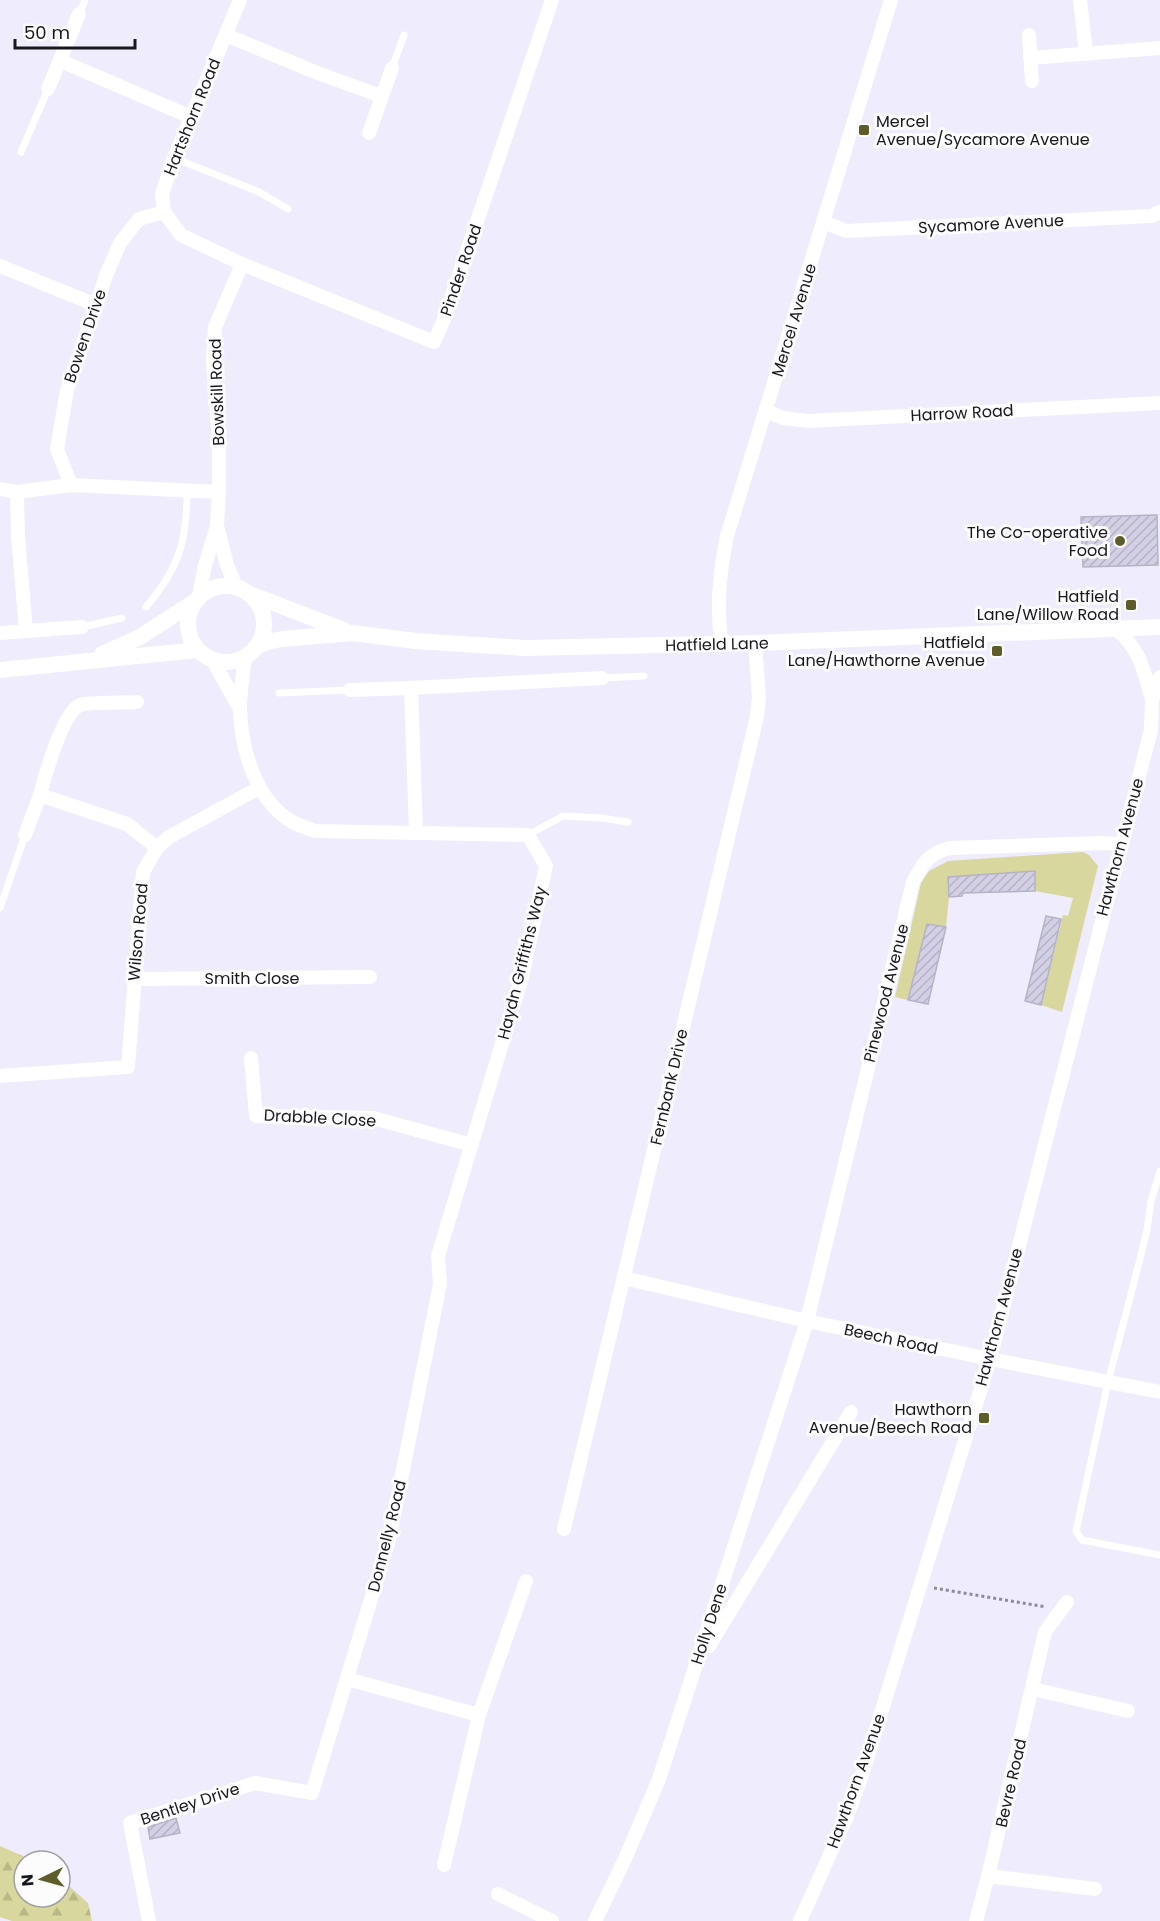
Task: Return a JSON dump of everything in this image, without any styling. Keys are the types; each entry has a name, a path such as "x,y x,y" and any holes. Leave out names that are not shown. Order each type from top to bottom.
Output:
{"street":[{"name":"Hartshorn Road","path":"164,212 162,194 174,159 240,0"},
{"name":"Pinder Road","path":"242,264 434,342 443,322 552,0"},
{"name":"Mercel Avenue","path":"721,643 718,611 728,536 891,0"},
{"path":"1080,0 1086,53"},
{"path":"48,90 79,14"},
{"path":"226,35 315,72 381,96"},
{"path":"1029,35 1032,81"},
{"path":"1030,58 1160,48"},
{"path":"61,61 191,117"},
{"path":"369,133 392,68"},
{"path":"164,212 181,235 242,264"},
{"name":"Bowen Drive","path":"71,485 57,449 67,390 107,273 120,243 139,219 164,212"},
{"name":"Sycamore Avenue","path":"822,222 846,231 1150,216 1160,212"},
{"name":"Bowskill Road","path":"196,599 217,526 219,441 213,360 215,327 242,264"},
{"path":"0,266 96,305"},
{"name":"Harrow Road","path":"766,411 783,418 808,421 1160,406"},
{"path":"0,489 17,492 71,485 219,492"},
{"path":"17,492 18,536 26,631"},
{"name":"Bowskill Road","path":"217,526 227,565 243,591"},
{"path":"87,660 140,637 210,589 223,585 353,633"},
{"path":"196,599 188,614 187,626 190,639 197,650 213,661 235,662 244,658 257,646 263,633 264,619 259,605 243,591"},
{"path":"0,633 82,627"},
{"name":"Hatfield Lane","path":"353,633 415,641 524,648 755,643 1160,627"},
{"name":"Hawthorn Avenue","path":"801,1921 848,1814 862,1775 990,1359 1151,730 1152,700 1141,659 1128,639 1115,628"},
{"path":"257,646 282,639 353,633"},
{"name":"Fernbank Drive","path":"564,1529 757,716 759,697 755,643"},
{"path":"0,670 197,650"},
{"path":"244,658 240,709 249,761 259,788 289,820 315,831 528,835"},
{"path":"213,661 240,709"},
{"name":"Hawthorn Avenue","path":"1152,700 1160,677"},
{"path":"350,690 602,678"},
{"path":"411,688 416,832"},
{"path":"25,835 67,716 80,705 137,702"},
{"name":"Wilson Road","path":"0,1076 128,1067 143,872 157,848 169,837 259,788"},
{"path":"40,795 127,824 157,848"},
{"name":"Haydn Griffiths Way","path":"440,1274 438,1256 522,977 546,866 528,835"},
{"name":"Pinewood Avenue","path":"807,1321 913,882 920,868 931,855 950,848 1121,844"},
{"name":"Smith Close","path":"134,979 370,977"},
{"name":"Drabble Close","path":"251,1058 256,1116 373,1118 472,1145"},
{"name":"Donnelly Road","path":"312,1793 389,1540 440,1284 440,1274"},
{"name":"Beech Road","path":"624,1278 807,1321 1160,1392"},
{"name":"Holly Dene","path":"595,1921 625,1859 659,1779 807,1321"},
{"path":"696,1667 851,1412"},
{"path":"444,1865 479,1715 526,1581"},
{"name":"Bevre Road","path":"976,1921 1045,1632 1064,1606"},
{"path":"347,1679 479,1715"},
{"path":"1033,1689 1128,1711"},
{"name":"Bentley Drive","path":"149,1921 130,1823 255,1783 312,1793"},
{"path":"988,1876 1095,1889"},
{"path":"498,1894 552,1921"}],"lane":[{"path":"79,14 86,0"},
{"path":"392,68 404,35"},
{"path":"21,152 48,90"},
{"path":"174,159 259,192 288,209"},
{"path":"146,607 163,586 178,560 187,522 187,491"},
{"path":"82,627 122,618"},
{"path":"602,678 644,676"},
{"path":"279,693 350,690"},
{"path":"528,835 563,816 628,822"},
{"path":"0,908 25,835"},
{"path":"1160,1171 1151,1202 1143,1248 1108,1382 1076,1531 1082,1540 1160,1555"}],"path":[{"path":"920,1586 1064,1606"}],"green space":[{"path":"1083,852 1089,855 1098,866 1062,1012 1041,1005 1063,915 1068,916 1073,898 1035,891 1035,871 948,877 946,927 927,924 908,1000 895,997 921,883 929,871 948,861"},
{"path":"0,1846 12,1851 12,1909 72,1909 72,1889 88,1903 92,1921 12,1921 0,1917"}],"building":[{"name":"The Co-operative Food","path":"1157,515 1158,565 1083,567 1081,517"},
{"path":"1035,871 1035,891 963,893 962,896 949,897 948,877"},
{"path":"1046,916 1061,919 1041,1005 1025,1001"},
{"path":"927,924 946,927 928,1004 908,1000"},
{"path":"176,1818 180,1833 150,1839 148,1827"}],"place":[{"name":"Mercel Avenue/Sycamore Avenue","path":"864,130"},
{"name":"The Co-operative Food","path":"1120,541"},
{"name":"Hatfield Lane/Willow Road","path":"1131,605"},
{"name":"Hatfield Lane/Hawthorne Avenue","path":"997,651"},
{"name":"Hawthorn Avenue/Beech Road","path":"984,1418"}]}
